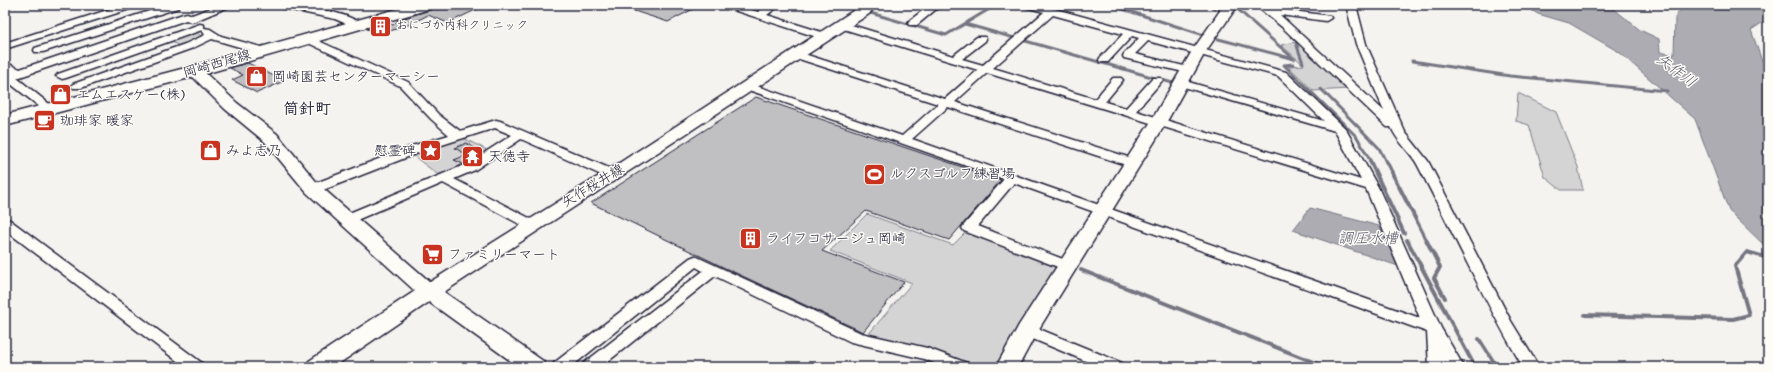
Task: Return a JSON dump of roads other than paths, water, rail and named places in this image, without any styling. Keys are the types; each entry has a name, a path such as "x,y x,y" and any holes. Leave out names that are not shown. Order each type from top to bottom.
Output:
{"main road":[{"name":"岡崎西尾線","path":"5,121 195,71 428,5"}],"street":[{"path":"5,46 133,5"},
{"path":"10,76 228,5"},
{"path":"282,5 338,17 356,25"},
{"path":"727,5 824,36"},
{"path":"760,15 775,5"},
{"name":"矢作桜井線","path":"317,367 532,225 613,176 747,86 797,55 864,10 869,5"},
{"path":"913,23 936,5"},
{"path":"1028,5 1282,74 1339,128 1371,187 1402,262 1434,328 1456,367"},
{"path":"1351,5 1361,44 1399,133"},
{"path":"40,50 174,6 213,36 257,49 259,52"},
{"path":"1007,367 1027,330 1158,123 1224,6"},
{"path":"1264,8 1340,75 1399,133 1422,161 1504,322 1532,367"},
{"path":"1264,8 1326,18"},
{"path":"904,140 987,70 1052,11"},
{"path":"841,25 1371,187"},
{"path":"62,76 200,27"},
{"path":"1104,60 1130,32"},
{"path":"77,86 213,36"},
{"path":"1146,37 1128,56 1185,77 1339,128"},
{"path":"954,60 981,38"},
{"path":"308,39 404,84 435,117 457,135"},
{"path":"26,40 40,50 62,76 93,97"},
{"path":"797,55 949,102 1133,163"},
{"path":"5,65 10,76 49,109"},
{"path":"195,71 231,106 271,138 313,189 429,292 535,367"},
{"path":"1096,104 1117,80"},
{"path":"1128,113 1157,80"},
{"path":"747,86 904,140 1011,179 1104,210 1434,328"},
{"path":"313,189 457,135 496,124 613,176"},
{"path":"347,219 471,167 520,135"},
{"path":"443,178 532,225"},
{"path":"1011,179 969,228 1068,266"},
{"path":"5,223 196,367"},
{"path":"560,367 694,261 857,338 927,354 961,367"},
{"path":"590,367 714,270"},
{"path":"1434,328 1437,367"},
{"path":"1027,330 1116,367"}],"water":[{"name":"矢作川","path":"1523,5 1609,5 1640,30 1659,39 1660,52 1674,55 1675,18 1683,5 1768,5 1768,19 1751,30 1762,61 1768,69 1768,249 1729,211 1695,119 1619,52 1569,23 1538,14"},
{"name":"調圧水槽","path":"1310,208 1379,226 1401,267 1293,230"}],"waterway":[{"path":"867,12 946,35 996,5"},
{"path":"1110,5 1207,36"},
{"path":"1211,37 1294,59 1234,6"},
{"path":"965,24 1018,39"},
{"path":"1022,40 1176,84"},
{"path":"1296,43 1303,63"},
{"path":"1412,61 1510,76 1667,91"},
{"path":"1293,64 1284,65 1357,137 1371,162"},
{"path":"1321,89 1379,148 1386,162"},
{"path":"1370,161 1404,233"},
{"path":"1386,161 1440,267 1434,278 1445,298"},
{"path":"1407,240 1475,367"},
{"path":"1585,315 1733,319 1749,315 1735,266 1747,252 1768,258"},
{"path":"1081,270 1326,367"},
{"path":"1479,339 1497,367"}],"place":[{"name":"おにづか内科クリニック","path":"380,26"},
{"name":"岡崎園芸センターマーシー","path":"257,77"},
{"name":"エムエスケー(株)","path":"60,95"},
{"name":"珈琲家 暖家","path":"45,121"},
{"name":"みよ志乃","path":"211,151"},
{"name":"慰霊碑","path":"431,151"},
{"name":"天徳寺","path":"472,157"},
{"name":"ルクスゴルフ練習場","path":"874,174"},
{"name":"ライフコサージュ岡崎","path":"751,239"},
{"name":"ファミリーマート","path":"432,255"}],"district":[{"name":"筒針町","path":"307,109"}]}
